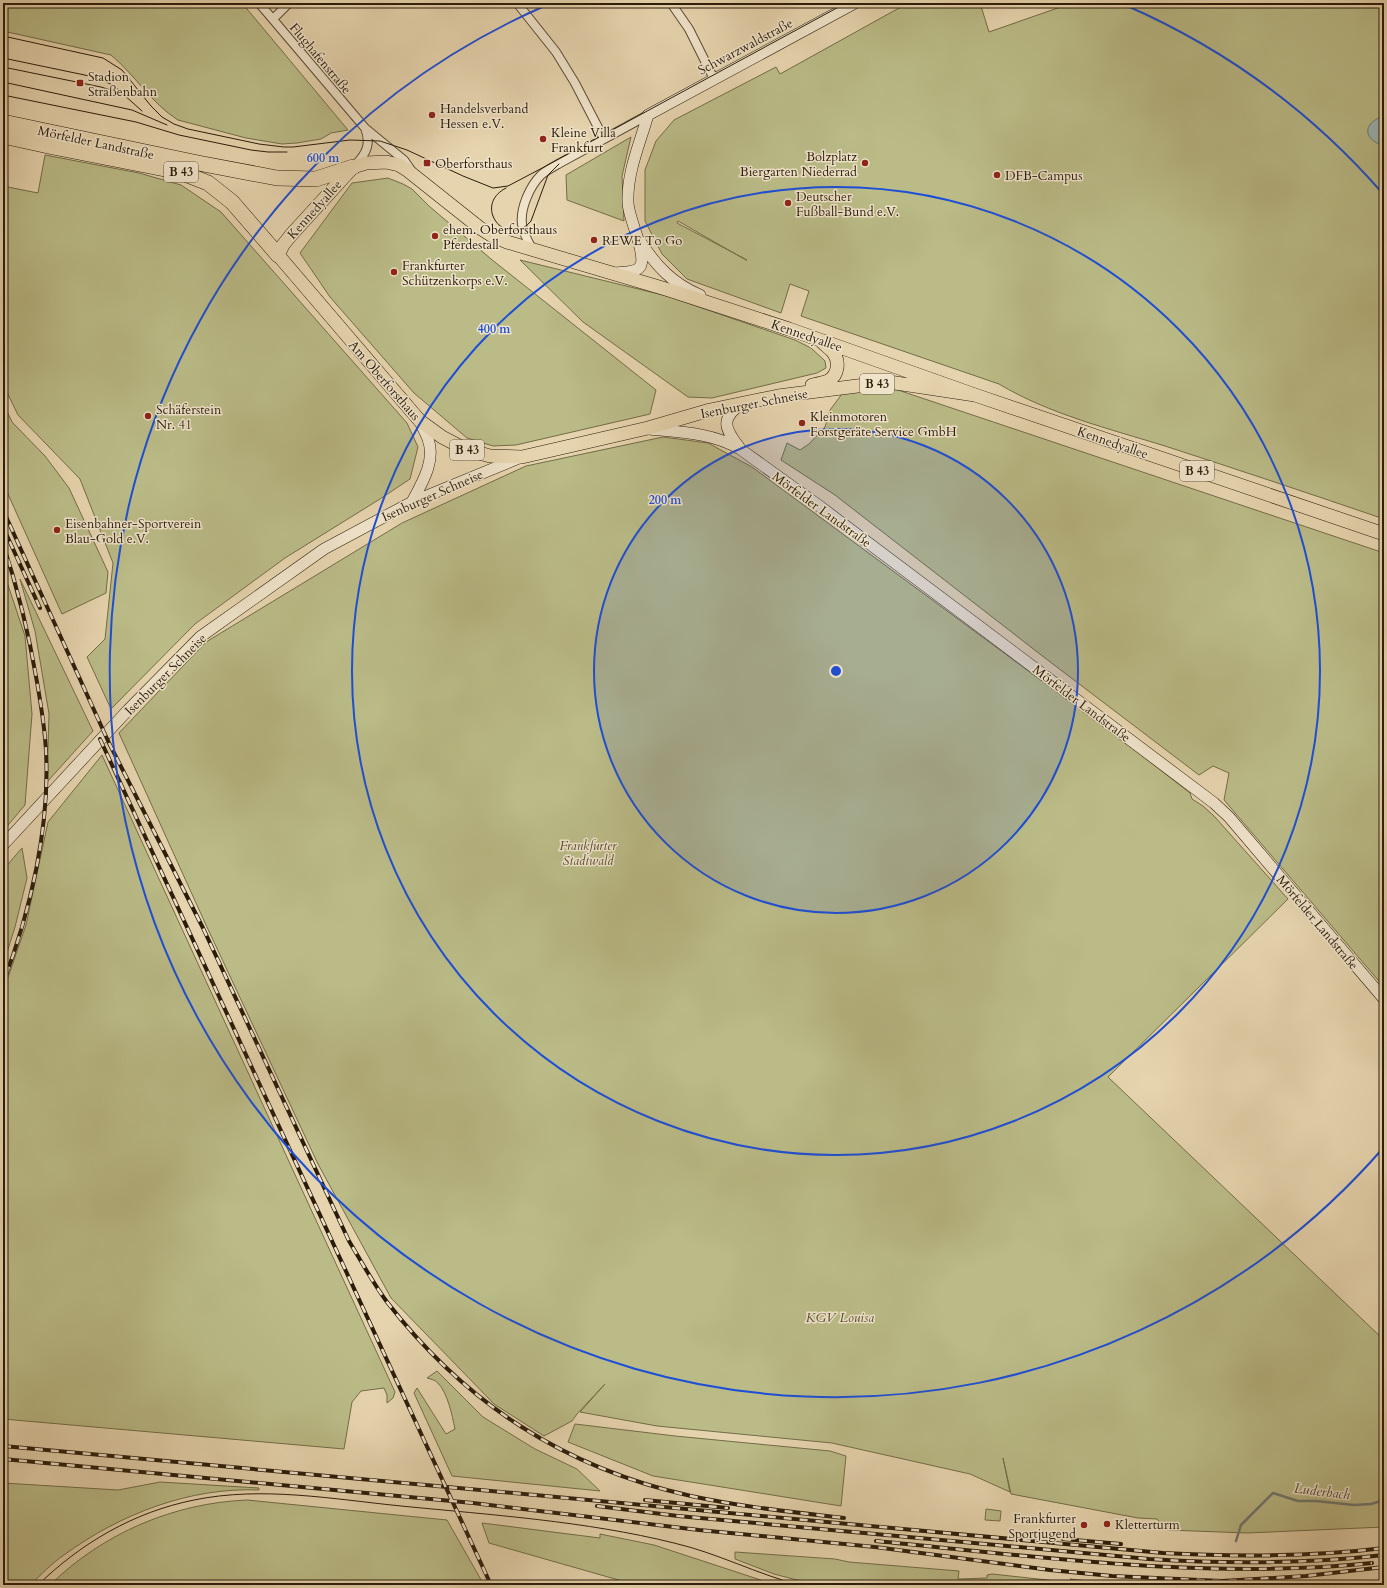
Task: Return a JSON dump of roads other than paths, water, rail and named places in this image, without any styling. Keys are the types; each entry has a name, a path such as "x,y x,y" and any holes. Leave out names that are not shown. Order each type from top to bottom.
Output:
{"highway":[{"name":"Mörfelder Landstraße","path":"3,122 277,178 316,178 354,166"},
{"name":"Mörfelder Landstraße","path":"3,136 180,172 208,183 232,202 278,255"}],"main road":[{"name":"Schwarzwaldstraße","path":"648,115 855,3"},
{"path":"616,273 633,271 641,266 637,236 628,207 628,186 648,115"},
{"name":"Kennedyallee","path":"278,255 290,235 354,166 373,162 399,165 413,174 487,233 507,242 616,273 692,297 1384,534"},
{"path":"637,236 664,273 690,290 710,299 715,306"},
{"name":"Am Oberforsthaus","path":"278,255 420,421 442,438 464,449 490,456 522,457"},
{"path":"769,398 827,382 832,378 837,368 837,358 832,350 817,339"},
{"name":"Isenburger Schneise","path":"3,845 128,710 200,636 324,549 412,502 522,457 648,428 706,411 769,398 889,382 975,395"},
{"name":"Mörfelder Landstraße","path":"740,449 729,433 726,425 732,413 743,403"},
{"path":"412,502 428,470 431,455 428,440 420,421"},
{"name":"Mörfelder Landstraße","path":"648,428 686,432 711,437 730,443 740,449 824,510 1222,809 1384,999"}],"street":[{"name":"Flughafenstraße","path":"259,3 365,128 404,160 413,174"},
{"path":"273,19 289,3"},
{"path":"517,3 556,52 575,83 604,139"},
{"path":"671,3 689,29 714,79"},
{"name":"Schwarzwaldstraße","path":"534,250 522,229 522,222 523,210 536,182 550,168 648,115"},
{"path":"354,166 364,156 368,147 365,128"}],"water":[{"path":"1384,116 1384,145 1371,139 1368,133 1370,124"}],"waterway":[{"name":"Luderbach","path":"1236,1541 1241,1525 1273,1493 1298,1501 1316,1501 1354,1505 1371,1504 1384,1500"}],"tram line":[{"path":"3,36 103,58 122,70 151,106 162,117 174,124 188,129 259,144 284,147 350,140 380,141 407,150 493,188 508,186 846,3"},
{"path":"3,58 99,78 114,86 142,111"},
{"path":"3,67 101,87 117,92"},
{"path":"3,82 132,110 167,125"},
{"path":"3,95 136,122 179,135 251,150 287,152"},
{"path":"506,188 496,196 492,205 492,214 496,222 503,228 512,231 522,229 531,221 548,175 559,164"},
{"path":"38,1585 90,1543 110,1531 150,1512 194,1500 245,1494 323,1497 504,1516 607,1529 690,1547 799,1585"}],"railway":[{"path":"3,510 109,743 203,928 349,1241 387,1302 418,1338 450,1371 485,1401 521,1427 560,1449 601,1468 645,1484 691,1496 748,1506 844,1518"},
{"path":"3,527 40,608"},
{"path":"3,544 27,630 41,708 46,752 45,810 36,869 22,928 3,983"},
{"path":"100,739 491,1585"},
{"path":"3,1446 1163,1553 1218,1555 1302,1555 1384,1548"},
{"path":"3,1459 473,1503 699,1530 875,1547 1050,1570 1112,1576 1222,1581 1306,1576 1384,1567"},
{"path":"645,1500 728,1508"},
{"path":"597,1506 678,1516 1149,1559 1208,1562 1296,1562 1384,1555"},
{"path":"1063,1539 1121,1544"},
{"path":"876,1541 1062,1559 1186,1568 1310,1568 1372,1563"}],"place":[{"name":"Stadion Straßenbahn","path":"80,83"},
{"name":"Handelsverband Hessen e.V.","path":"432,115"},
{"name":"Kleine Villa Frankfurt","path":"543,139"},
{"name":"Oberforsthaus","path":"427,163"},
{"name":"Bolzplatz Biergarten Niederrad","path":"865,163"},
{"name":"DFB-Campus","path":"997,175"},
{"name":"Deutscher Fußball-Bund e.V.","path":"788,203"},
{"name":"ehem. Oberforsthaus Pferdestall","path":"435,236"},
{"name":"REWE To Go","path":"594,240"},
{"name":"Frankfurter Schützenkorps e.V.","path":"394,272"},
{"name":"Schäferstein Nr. 41","path":"148,416"},
{"name":"Kleinmotoren Forstgeräte Service GmbH","path":"802,423"},
{"name":"Eisenbahner-Sportverein Blau-Gold e.V.","path":"57,530"},
{"name":"Kletterturm","path":"1107,1524"},
{"name":"Frankfurter Sportjugend","path":"1084,1525"}],"park label":[{"name":"Frankfurter Stadtwald","path":"588,852"},
{"name":"KGV Louisa","path":"840,1317"}]}
